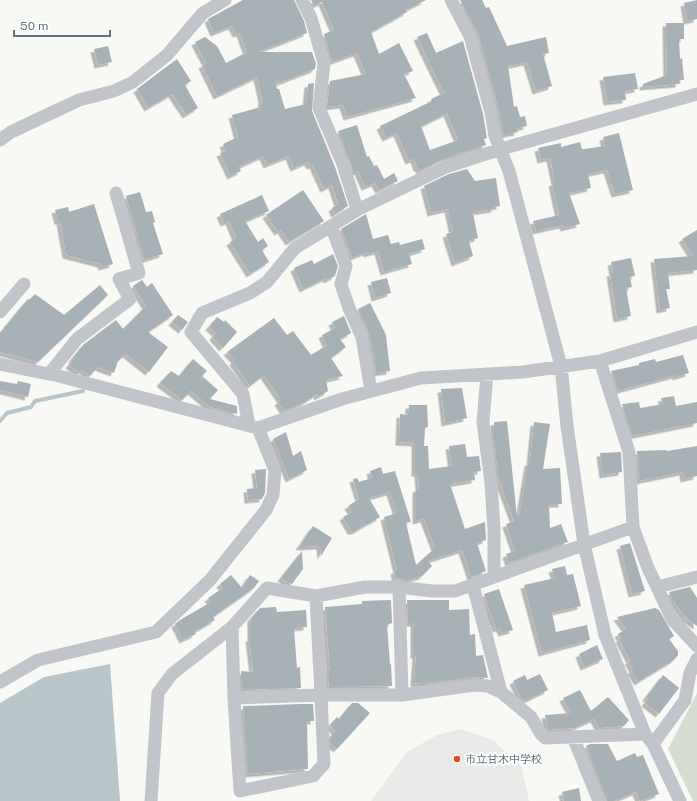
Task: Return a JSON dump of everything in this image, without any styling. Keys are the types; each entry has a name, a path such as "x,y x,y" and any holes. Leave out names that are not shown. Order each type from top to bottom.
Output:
{"street":[{"path":"0,140 11,132 79,100 114,91 133,82 167,55 203,13 225,0"},
{"path":"302,0 311,18 324,62 319,108 343,164 354,203 359,209"},
{"path":"452,0 470,36 491,112 495,136 509,172 561,366 567,426 584,544 605,635 649,739 680,801"},
{"path":"0,682 38,660 156,632 210,580 266,510 273,495 275,470 254,427 243,394 191,332 202,313 250,293 267,282 295,248 332,228 359,209 446,167 501,149 697,94"},
{"path":"49,374 77,339 130,299 119,279 140,273 116,193"},
{"path":"332,228 346,266 341,284 349,308 362,337 372,391"},
{"path":"0,312 24,284"},
{"path":"0,364 49,374 254,427 372,391 421,378 523,372 600,361 697,332"},
{"path":"600,361 629,452 633,527 648,568 672,619 697,646"},
{"path":"487,374 483,422 493,514 494,577"},
{"path":"151,801 158,693 172,674 232,627 267,588 316,596 365,587 399,587 432,591 455,591 633,527"},
{"path":"657,588 697,576"},
{"path":"473,585 501,692"},
{"path":"399,587 402,694"},
{"path":"232,627 234,698 240,790 313,776 324,764 316,596"},
{"path":"234,698 402,694 475,685 488,686 501,692 531,717 545,738 573,737 649,739 685,700 690,673 697,659"},
{"path":"573,737 599,801"}],"shaded area":[{"path":"110,664 120,801 0,801 0,703 44,677"},
{"path":"697,693 697,801 693,801 668,749"},
{"name":"市立甘木中学校","path":"461,729 493,740 522,767 529,801 371,801 407,752 437,735"}],"building":[{"path":"243,0 294,0 304,21 307,33 258,52 312,52 316,64 315,69 276,84 285,109 306,104 308,84 314,83 312,111 335,167 348,206 335,214 332,208 338,204 332,185 324,189 313,165 310,166 308,162 294,168 289,156 267,165 263,156 239,167 241,171 231,176 220,153 226,151 223,144 238,137 232,115 261,107 262,99 257,77 217,96 202,65 206,63 195,42 205,37 217,46 226,63 247,52 240,33 236,34 232,26 214,33 208,19"},
{"path":"311,0 426,0 406,10 407,12 371,32 379,54 399,43 413,71 404,74 416,98 347,117 343,105 327,107 330,81 366,74 357,53 332,62 324,34 334,30 322,2 314,6"},
{"path":"460,0 482,0 486,8 489,7 507,46 546,37 549,53 543,54 552,86 536,91 527,62 508,66 514,107 517,106 520,117 525,116 527,126 517,128 518,132 503,135 499,110 478,34"},
{"path":"697,0 697,19 687,21 684,3"},
{"path":"666,23 684,23 684,39 679,39 680,59 682,58 684,80 679,80 679,84 643,87 643,84 667,75"},
{"path":"427,33 436,53 463,41 483,114 487,138 484,139 486,145 443,159 420,171 419,168 417,168 414,159 409,161 397,133 386,138 380,126 432,101 431,99 444,93 417,37","holes":["447,113 458,140 430,150 421,126"]},
{"path":"108,46 112,62 98,65 94,49"},
{"path":"177,59 191,81 185,85 198,108 186,115 172,94 148,108 137,89"},
{"path":"635,73 638,89 625,91 626,100 607,102 603,77"},
{"path":"357,125 367,157 369,156 374,166 377,165 384,179 394,173 398,181 379,190 375,183 365,187 358,171 354,173 338,131"},
{"path":"619,133 633,190 615,194 607,170 588,174 591,188 569,193 580,224 564,228 563,225 536,231 533,221 559,215 552,183 555,182 550,158 541,160 538,148 561,143 561,147 580,142 582,149 605,146 603,137"},
{"path":"467,169 475,181 496,178 500,206 494,207 495,209 474,212 473,214 478,238 469,241 473,256 455,263 446,234 453,232 448,209 431,213 424,186 449,174"},
{"path":"303,190 324,221 289,242 281,230 278,232 266,215"},
{"path":"140,192 146,212 152,211 155,222 153,223 163,254 144,260 126,196"},
{"path":"262,195 269,211 245,221 258,242 263,238 268,246 262,250 269,262 250,274 230,242 236,238 229,221 224,223 220,214"},
{"path":"94,204 113,264 102,267 101,264 66,255 60,221 58,221 55,210 68,207 69,212"},
{"path":"366,214 373,239 388,235 391,244 399,242 400,245 422,239 425,249 409,254 412,264 384,272 378,251 367,254 366,252 352,258 341,229"},
{"path":"697,230 697,270 668,273 670,289 666,289 670,308 660,310 654,259 693,256 682,239"},
{"path":"333,254 338,266 335,276 327,280 326,278 303,289 294,268 312,260 314,264"},
{"path":"631,258 635,276 630,277 632,287 626,288 631,316 617,319 610,273 613,273 611,262"},
{"path":"387,278 391,293 375,298 371,282"},
{"path":"142,280 147,287 152,283 173,315 148,332 168,347 149,372 126,354 118,361 114,373 98,367 90,376 83,370 78,372 69,365 83,345 116,320 123,329 146,306 133,286"},
{"path":"100,285 108,295 38,362 0,352 0,333 28,299 29,300 35,294 64,315"},
{"path":"370,303 386,335 390,371 376,373 370,336 358,309"},
{"path":"178,315 188,322 182,330 172,322"},
{"path":"344,316 351,333 340,339 346,347 331,358 343,376 326,380 328,391 318,397 317,394 302,404 284,411 278,402 281,400 264,375 250,386 233,362 235,360 227,352 274,318 287,335 293,331 311,355 327,345 322,335 335,328 332,322"},
{"path":"217,317 224,322 225,320 237,332 223,348 213,337 216,333 209,327"},
{"path":"683,355 689,373 676,377 676,375 618,391 611,371 639,365 639,363 655,359 656,362"},
{"path":"193,359 207,371 202,376 218,390 210,399 237,406 237,414 210,407 191,391 182,400 160,383 171,371 179,376"},
{"path":"0,381 17,384 18,381 31,384 28,397 0,390"},
{"path":"462,388 467,418 445,423 441,389"},
{"path":"674,396 676,406 697,402 697,423 632,436 622,404 639,402 640,408 663,404 661,398"},
{"path":"409,405 427,405 428,427 425,428 424,446 428,446 429,469 452,466 449,446 465,444 467,457 479,456 481,471 474,472 475,480 450,484 465,529 485,522 486,540 477,543 486,571 471,577 462,550 428,561 432,566 422,576 409,580 396,579 394,571 397,570 384,517 397,513 390,492 369,498 380,517 355,531 351,531 343,517 352,512 348,506 359,499 353,479 357,478 359,482 372,478 370,471 381,467 383,474 395,471 411,522 406,523 416,565 435,548 424,519 416,521 416,489 419,488 418,473 415,473 415,443 399,442 400,414 408,415"},
{"path":"507,421 517,517 519,517 528,463 530,462 534,422 550,424 543,469 560,468 562,504 549,504 550,528 561,524 568,542 509,563 506,554 515,551 506,524 514,521 499,480 492,429 494,429 494,422"},
{"path":"286,432 293,456 301,451 307,470 289,479 273,439"},
{"path":"697,446 697,476 684,479 683,472 639,481 637,451 667,451"},
{"path":"621,452 622,472 603,475 600,453"},
{"path":"266,469 265,493 262,499 248,500 247,489 257,488 255,470"},
{"path":"313,526 332,538 321,556 320,546 299,547"},
{"path":"630,543 645,591 632,594 620,546"},
{"path":"302,551 303,569 292,584 288,583 281,578"},
{"path":"565,566 567,575 573,574 581,606 552,613 556,632 587,625 590,640 542,653 524,585 555,578 552,569"},
{"path":"231,575 242,588 250,575 259,581 254,588 213,617 215,620 194,632 196,634 183,640 175,624 211,602 208,598 223,588 220,584"},
{"path":"690,587 697,598 697,626 686,618 674,602 669,592"},
{"path":"499,589 513,630 502,633 500,628 496,629 484,594"},
{"path":"391,600 392,623 387,625 392,686 329,687 328,671 330,671 325,607 362,604 362,601"},
{"path":"407,600 449,600 449,610 469,609 470,635 475,634 476,656 483,655 488,678 474,677 424,684 414,683 416,655 414,655 414,623 408,623"},
{"path":"276,607 277,612 306,610 307,627 294,628 297,668 300,667 301,688 242,690 241,671 253,672 249,638 251,638 251,618 260,608"},
{"path":"655,608 659,610 674,636 669,639 678,651 678,655 674,660 638,682 631,671 633,669 628,661 630,660 619,639 621,638 618,634 626,629 617,617"},
{"path":"597,645 603,659 584,667 579,654"},
{"path":"540,674 548,690 525,701 521,698 513,681 525,675 527,680"},
{"path":"663,675 679,688 659,714 645,703 648,699 646,697"},
{"path":"580,690 591,711 608,697 629,720 624,726 599,728 594,719 574,728 548,730 545,715 571,713 563,698"},
{"path":"352,703 358,703 370,713 337,749 331,744 331,737 335,731 330,725 337,717 339,719"},
{"path":"313,704 314,721 307,721 308,769 247,774 243,706"},
{"path":"590,744 608,744 617,761 635,753 637,757 643,755 659,794 640,801 636,792 614,801 607,801 586,746"},
{"path":"579,788 581,801 564,801 562,792"}],"waterway":[{"path":"0,421 7,413 31,407 35,401 83,391"}],"place":[{"name":"市立甘木中学校","path":"457,759"}]}
